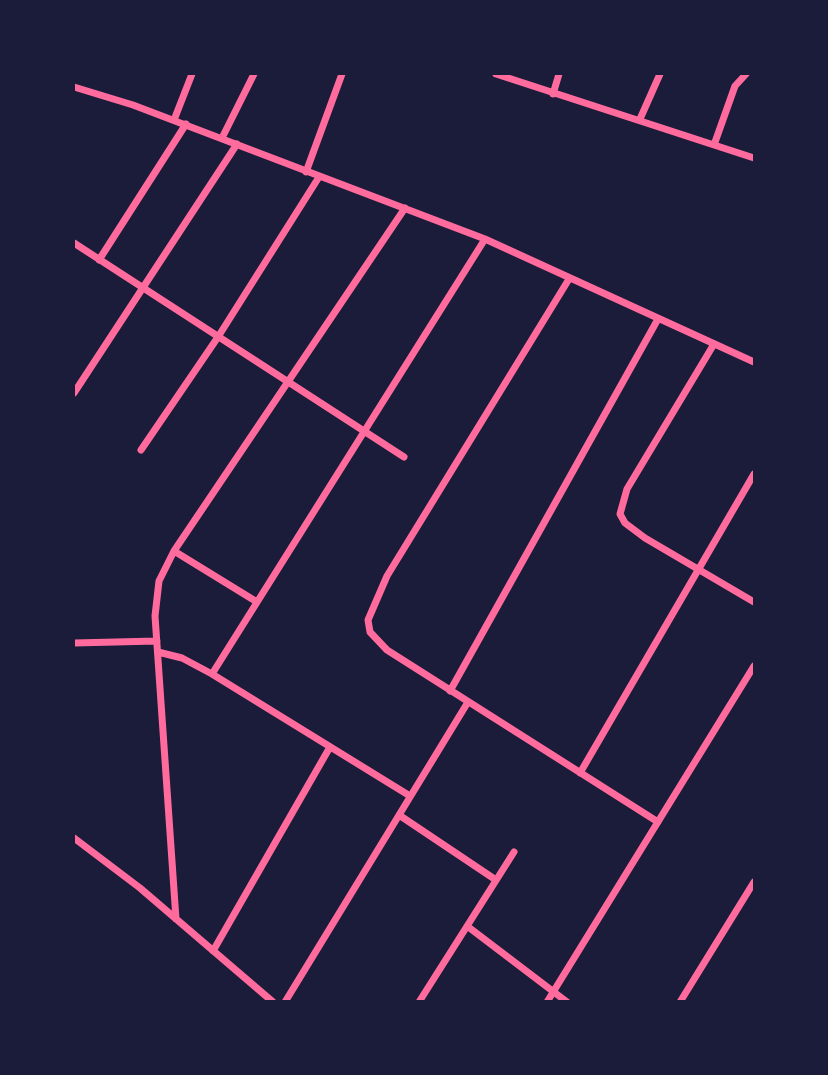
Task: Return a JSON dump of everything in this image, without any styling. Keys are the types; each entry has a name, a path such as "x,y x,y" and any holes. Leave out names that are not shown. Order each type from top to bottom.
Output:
{"street":[{"path":"174,120 192,74"},
{"path":"222,138 254,74"},
{"path":"306,172 342,74"},
{"path":"496,74 640,119 754,159"},
{"path":"553,94 559,74"},
{"path":"640,119 660,74"},
{"path":"714,145 736,86 746,74 754,77"},
{"path":"74,87 186,124 485,239 754,362"},
{"path":"99,260 186,124"},
{"path":"74,393 237,144"},
{"path":"141,450 218,337 319,177"},
{"path":"176,919 155,616 159,581 174,551 405,208"},
{"path":"212,674 485,239"},
{"path":"74,243 404,457"},
{"path":"569,279 387,576 368,620 376,641 450,691 658,822"},
{"path":"450,691 657,319"},
{"path":"714,344 627,489 620,514 635,531 754,602"},
{"path":"580,773 754,474"},
{"path":"174,551 257,602"},
{"path":"74,643 157,641"},
{"path":"158,652 182,658 212,674 411,796"},
{"path":"547,1002 754,666"},
{"path":"285,1002 468,702"},
{"path":"213,951 330,747"},
{"path":"399,815 496,880"},
{"path":"74,838 176,919 273,1002"},
{"path":"419,1002 514,852"},
{"path":"680,1002 754,882"},
{"path":"467,926 568,1002"}]}
